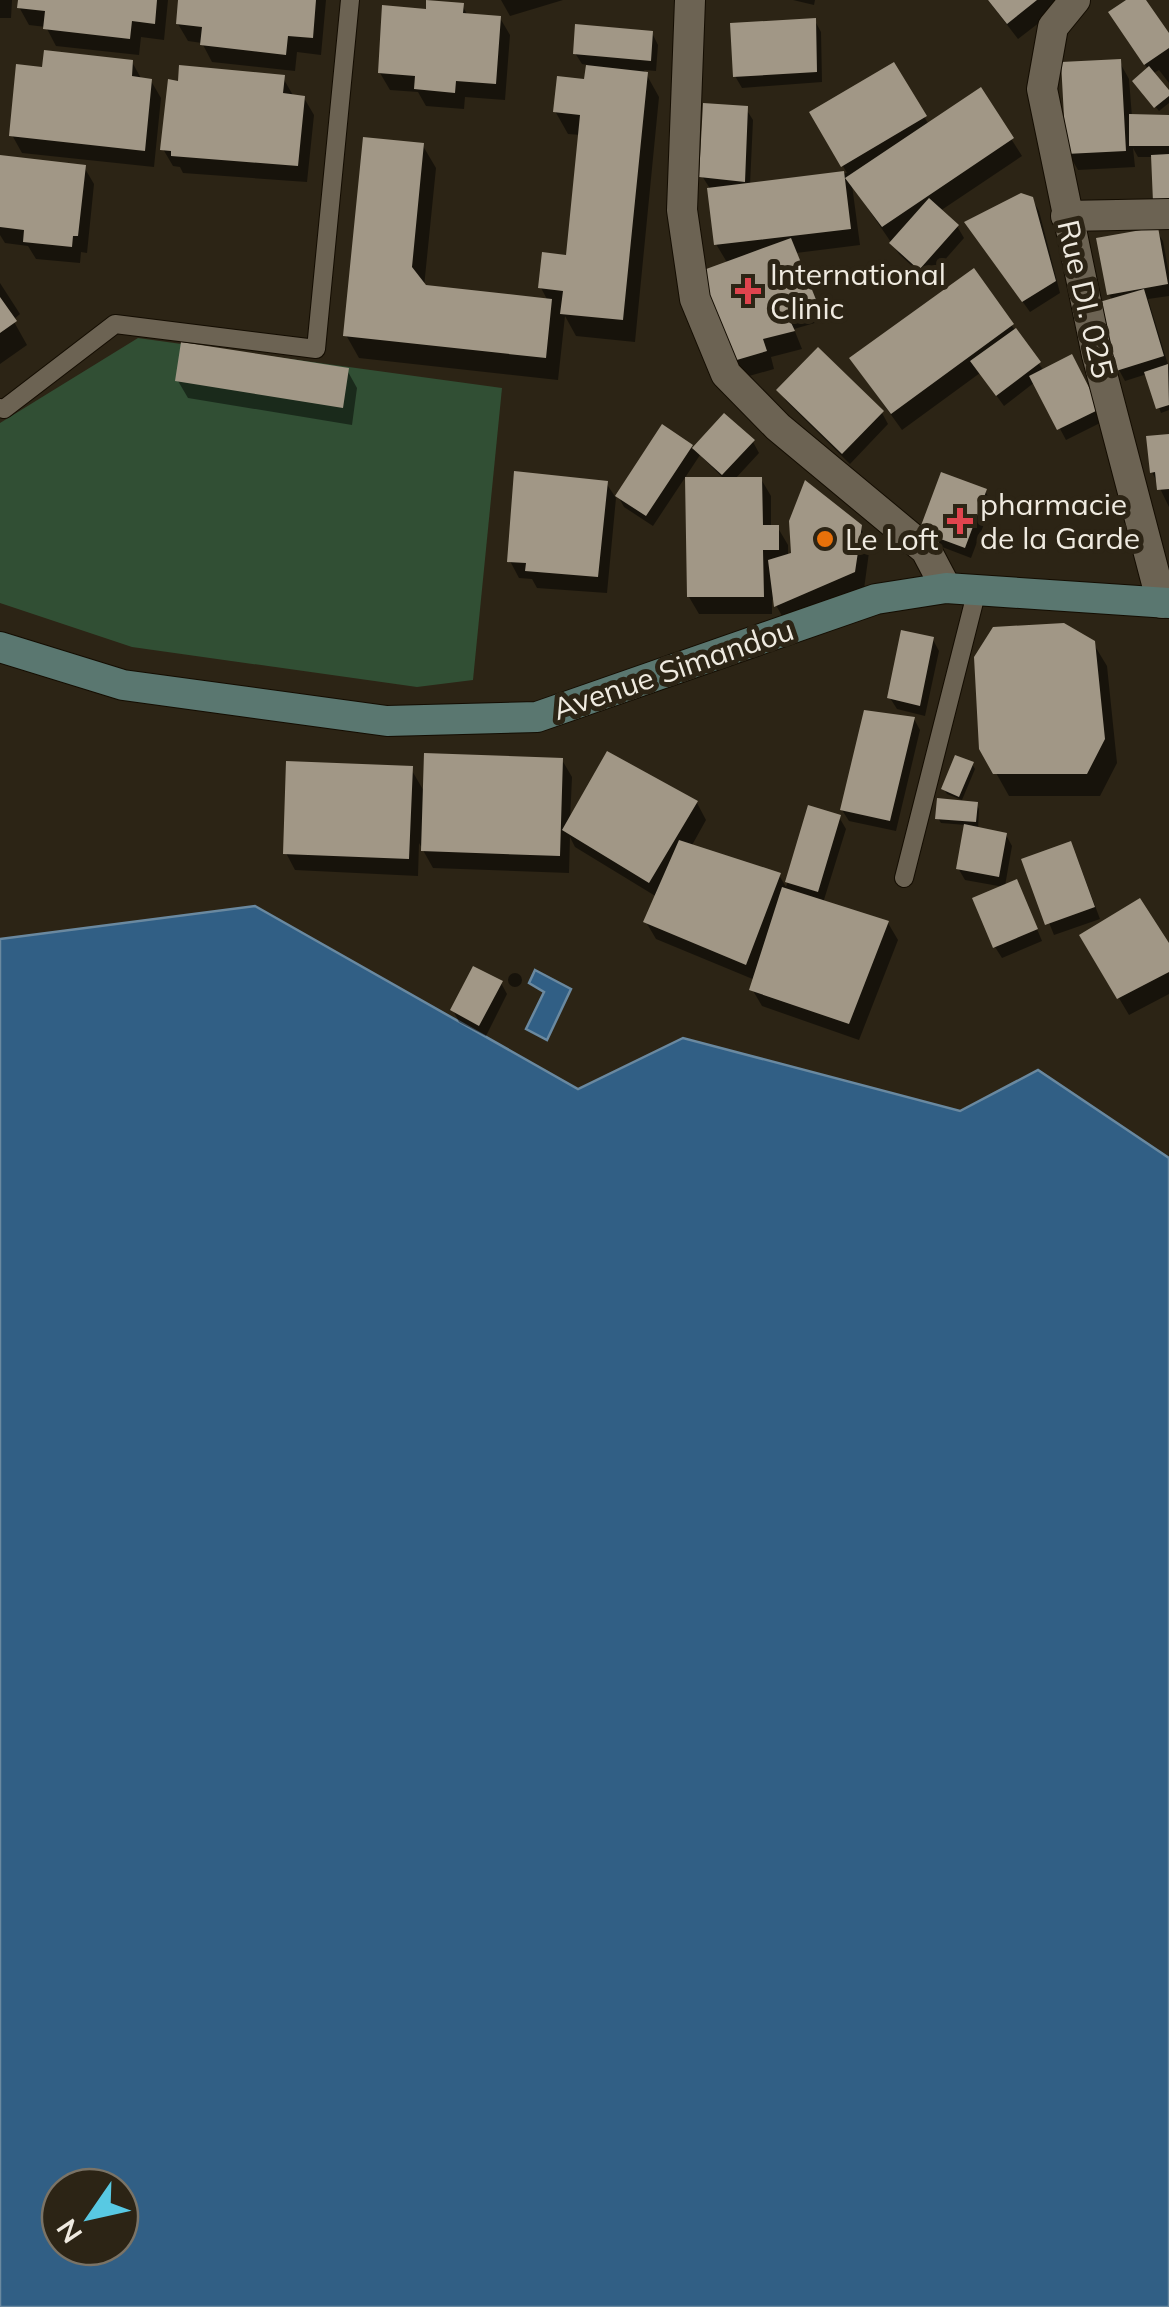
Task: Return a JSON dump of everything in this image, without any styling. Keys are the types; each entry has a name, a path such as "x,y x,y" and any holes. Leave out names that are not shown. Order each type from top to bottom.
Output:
{"main road":[{"name":"Avenue Simandou","path":"0,647 123,685 387,721 537,717 876,599 946,588 1166,603"}],"street":[{"path":"690,0 682,210 695,299 726,374 778,427 926,550 946,588"},
{"name":"Rue DI. 025","path":"1076,0 1053,27 1042,90 1098,356 1166,603"},
{"path":"1066,216 1169,214"}],"lane":[{"path":"0,408 4,409 115,324 316,349 350,0"},
{"path":"904,878 977,590"}],"green space":[{"path":"138,338 502,388 473,680 417,687 132,647 0,603 0,423"}],"water":[{"path":"255,906 578,1089 683,1038 960,1111 1038,1070 1169,1158 1169,2307 0,2307 0,939"},
{"path":"535,970 571,989 547,1040 526,1029 544,992 529,983"}],"building":[{"path":"18,0 157,0 155,24 132,21 130,39 43,29 45,11 17,8"},
{"path":"178,0 316,0 313,38 288,36 286,55 200,45 202,27 176,24"},
{"path":"426,0 464,3 463,13 501,16 496,84 456,81 455,93 414,89 415,76 378,73 382,5 426,9"},
{"path":"988,0 1037,0 1007,24"},
{"path":"1126,0 1146,0 1169,33 1169,48 1144,65 1108,12"},
{"path":"816,18 817,72 733,77 730,23"},
{"path":"575,24 653,31 651,61 573,54"},
{"path":"44,50 133,60 132,76 152,79 145,151 9,136 16,64 42,67"},
{"path":"1121,59 1126,151 1066,154 1061,62"},
{"path":"894,62 927,116 841,167 809,112"},
{"path":"179,65 285,75 283,93 305,96 298,166 171,156 171,151 160,150 168,79 178,81"},
{"path":"586,65 648,72 623,320 560,314 563,291 538,288 542,252 566,255 580,115 553,112 557,76 584,79"},
{"path":"1149,66 1169,90 1169,96 1154,108 1132,81"},
{"path":"981,87 1014,138 882,227 845,178"},
{"path":"703,103 748,106 745,182 699,177"},
{"path":"1129,114 1169,115 1169,146 1129,146"},
{"path":"363,137 424,143 412,267 426,285 552,299 546,358 343,336"},
{"path":"1169,154 1169,201 1153,202 1151,155"},
{"path":"0,155 86,165 78,236 73,236 72,247 23,242 24,230 0,227"},
{"path":"844,171 851,229 714,245 707,188"},
{"path":"1021,193 1033,197 1056,281 1022,302 964,222"},
{"path":"929,198 959,225 919,270 889,243"},
{"path":"1158,227 1168,284 1107,295 1096,238"},
{"path":"791,238 817,302 786,312 795,331 763,339 767,351 730,362 698,272"},
{"path":"974,268 1014,324 891,414 849,358"},
{"path":"1144,289 1164,356 1116,371 1096,303"},
{"path":"0,297 17,321 0,333"},
{"path":"1016,328 1041,362 996,396 970,361"},
{"path":"181,342 349,368 343,408 175,381"},
{"path":"818,347 884,411 842,454 776,390"},
{"path":"1072,354 1100,409 1057,430 1029,376"},
{"path":"1168,364 1169,405 1156,409 1144,372"},
{"path":"724,413 755,440 722,475 692,448"},
{"path":"662,424 693,445 646,516 615,496"},
{"path":"1169,434 1169,489 1157,490 1155,472 1150,473 1146,436"},
{"path":"514,471 608,481 598,577 525,571 526,563 507,562"},
{"path":"941,472 987,489 965,548 919,531"},
{"path":"685,477 762,477 763,525 779,525 779,550 763,550 764,597 687,597"},
{"name":"Le Loft","path":"805,480 862,525 855,572 774,607 768,560 791,553 789,521"},
{"path":"1064,623 1095,641 1105,739 1087,774 993,774 979,749 974,657 993,627"},
{"path":"901,630 934,637 920,706 887,698"},
{"path":"864,710 915,717 890,821 840,810"},
{"path":"607,751 698,801 649,883 562,830"},
{"path":"424,753 563,758 560,856 421,851"},
{"path":"955,755 974,762 959,797 941,789"},
{"path":"286,761 413,766 409,859 283,854"},
{"path":"937,798 978,802 976,822 935,819"},
{"path":"808,805 841,815 818,892 785,882"},
{"path":"964,824 1007,833 999,877 956,869"},
{"path":"679,840 781,873 746,965 643,922"},
{"path":"1071,841 1095,907 1045,925 1021,859"},
{"path":"1017,879 1038,929 993,948 972,898"},
{"path":"782,887 889,921 849,1024 749,990"},
{"path":"1140,898 1169,943 1169,972 1117,999 1079,935"},
{"path":"473,966 503,981 479,1026 450,1010"}],"place":[{"name":"International Clinic","path":"748,291"},
{"name":"pharmacie de la Garde","path":"960,521"},
{"name":"Le Loft","path":"825,539"}]}
